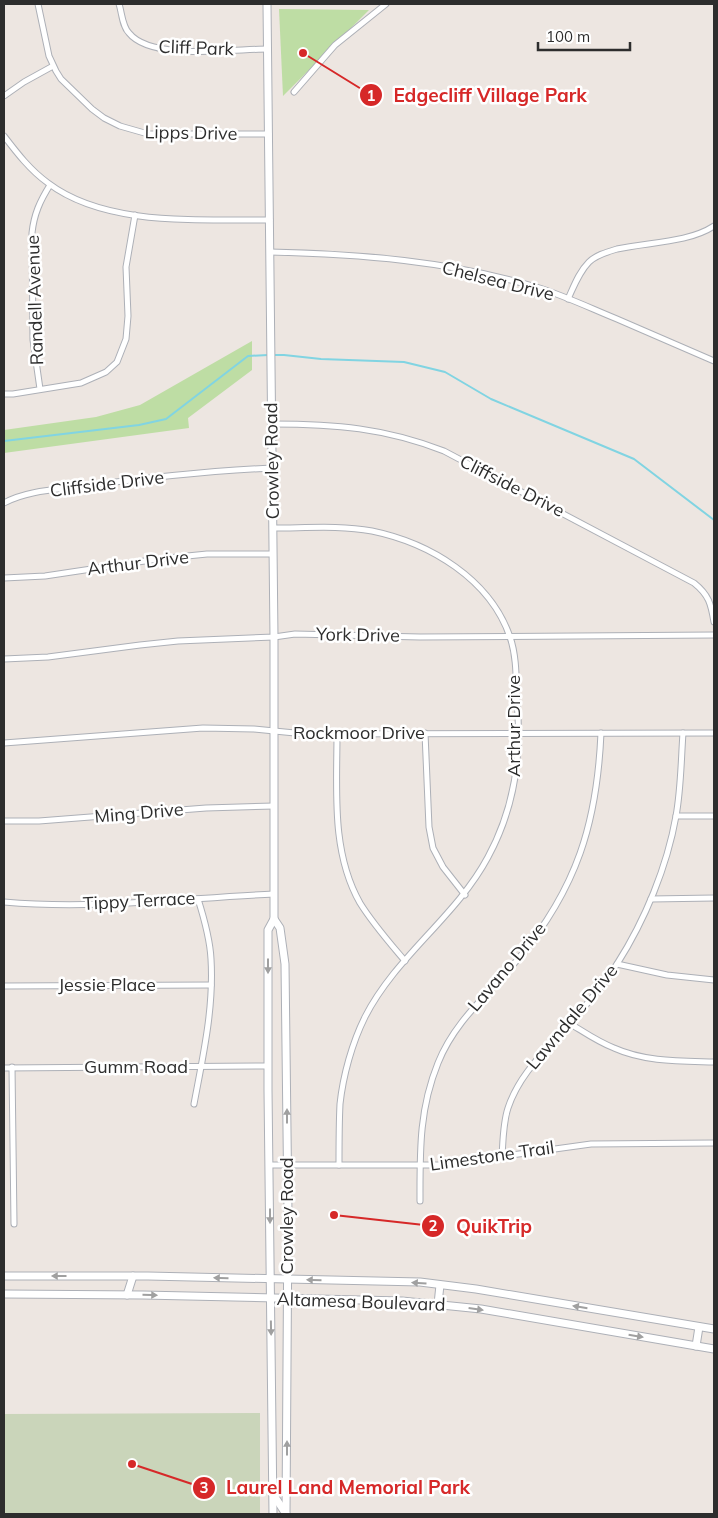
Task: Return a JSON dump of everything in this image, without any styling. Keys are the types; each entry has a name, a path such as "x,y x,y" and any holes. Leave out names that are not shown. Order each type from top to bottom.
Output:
{"main road":[{"name":"Crowley Road","path":"267,4 274,637 274,919 268,930 273,1514"},
{"name":"Crowley Road","path":"274,919 280,928 285,964 288,1280 286,1514"},
{"name":"Altamesa Boulevard","path":"4,1276 380,1280 476,1289 714,1329"},
{"path":"127,1295 133,1276"},
{"path":"438,1304 440,1285"},
{"name":"Altamesa Boulevard","path":"4,1294 402,1301 481,1309 714,1349"},
{"path":"696,1346 699,1326"},
{"path":"272,1491 281,1509 286,1514"}],"street":[{"name":"Lipps Drive","path":"38,4 49,56 61,79 92,109 120,126 132,131 148,134 269,134"},
{"name":"Cliff Park","path":"120,4 127,32 144,45 165,50 268,49"},
{"path":"294,92 336,45 386,4"},
{"path":"4,96 53,66"},
{"path":"4,136 25,162 50,185 86,204 116,213 135,215 270,220"},
{"name":"Randell Avenue","path":"40,388 33,340 32,233 36,210 50,185"},
{"path":"4,394 81,383 106,372 117,362 126,339 128,316 126,267 135,215"},
{"path":"568,299 582,270 598,255 637,245 689,237 703,233 714,226"},
{"name":"Chelsea Drive","path":"270,252 322,253 431,264 510,280 568,299 714,361"},
{"name":"Cliffside Drive","path":"272,424 314,424 366,428 406,437 444,451 694,583 706,592 712,607 714,622"},
{"name":"Cliffside Drive","path":"4,503 27,494 111,482 202,472 272,468"},
{"name":"Arthur Drive","path":"273,528 372,531 421,547 454,566 477,586 491,602 502,618 510,636 514,658 518,733 516,777 508,809 489,856 464,895 404,961 384,987 366,1017 350,1061 340,1104 339,1165"},
{"name":"Arthur Drive","path":"4,578 45,576 158,559 207,554 273,554"},
{"name":"York Drive","path":"4,659 48,657 140,644 274,637 295,634 420,637 714,635"},
{"name":"Rockmoor Drive","path":"4,743 203,728 254,729 305,734 714,733"},
{"path":"425,733 429,827 432,848 443,867 464,895"},
{"name":"Lavano Drive","path":"420,1201 422,1123 427,1092 438,1062 454,1030 535,938 556,908 570,880 587,835 593,811 600,767 601,733"},
{"name":"Lawndale Drive","path":"502,1157 507,1110 516,1088 528,1069 595,994 617,964 636,932 651,899 668,849 676,816 683,733"},
{"path":"337,734 338,825 343,857 360,902 375,925 404,961"},
{"name":"Ming Drive","path":"4,822 39,822 206,808 274,806"},
{"path":"676,816 714,816"},
{"name":"Tippy Terrace","path":"4,902 130,903 274,894"},
{"path":"651,899 714,898"},
{"path":"194,1104 210,1014 211,985 211,957 205,921 198,899"},
{"path":"617,964 667,975 714,980"},
{"name":"Jessie Place","path":"4,986 211,985"},
{"path":"570,1023 590,1036 626,1052 660,1059 714,1062"},
{"name":"Gumm Road","path":"4,1068 268,1066"},
{"path":"12,1068 14,1224"},
{"name":"Limestone Trail","path":"269,1165 420,1166 463,1163 591,1144 714,1143"}],"green space":[{"path":"279,9 369,10 283,96"},
{"path":"252,341 252,370 188,418 189,428 4,453 4,430 96,417 140,405"},
{"path":"260,1413 260,1514 4,1514 4,1414"}],"waterway":[{"path":"4,441 139,425 166,419 248,356 268,355"},
{"path":"273,355 404,362 445,372 491,399 634,459 714,520"}],"place":[{"name":"Edgecliff Village Park","path":"303,53"},
{"name":"QuikTrip","path":"334,1215"},
{"name":"Laurel Land Memorial Park","path":"132,1464"}]}
